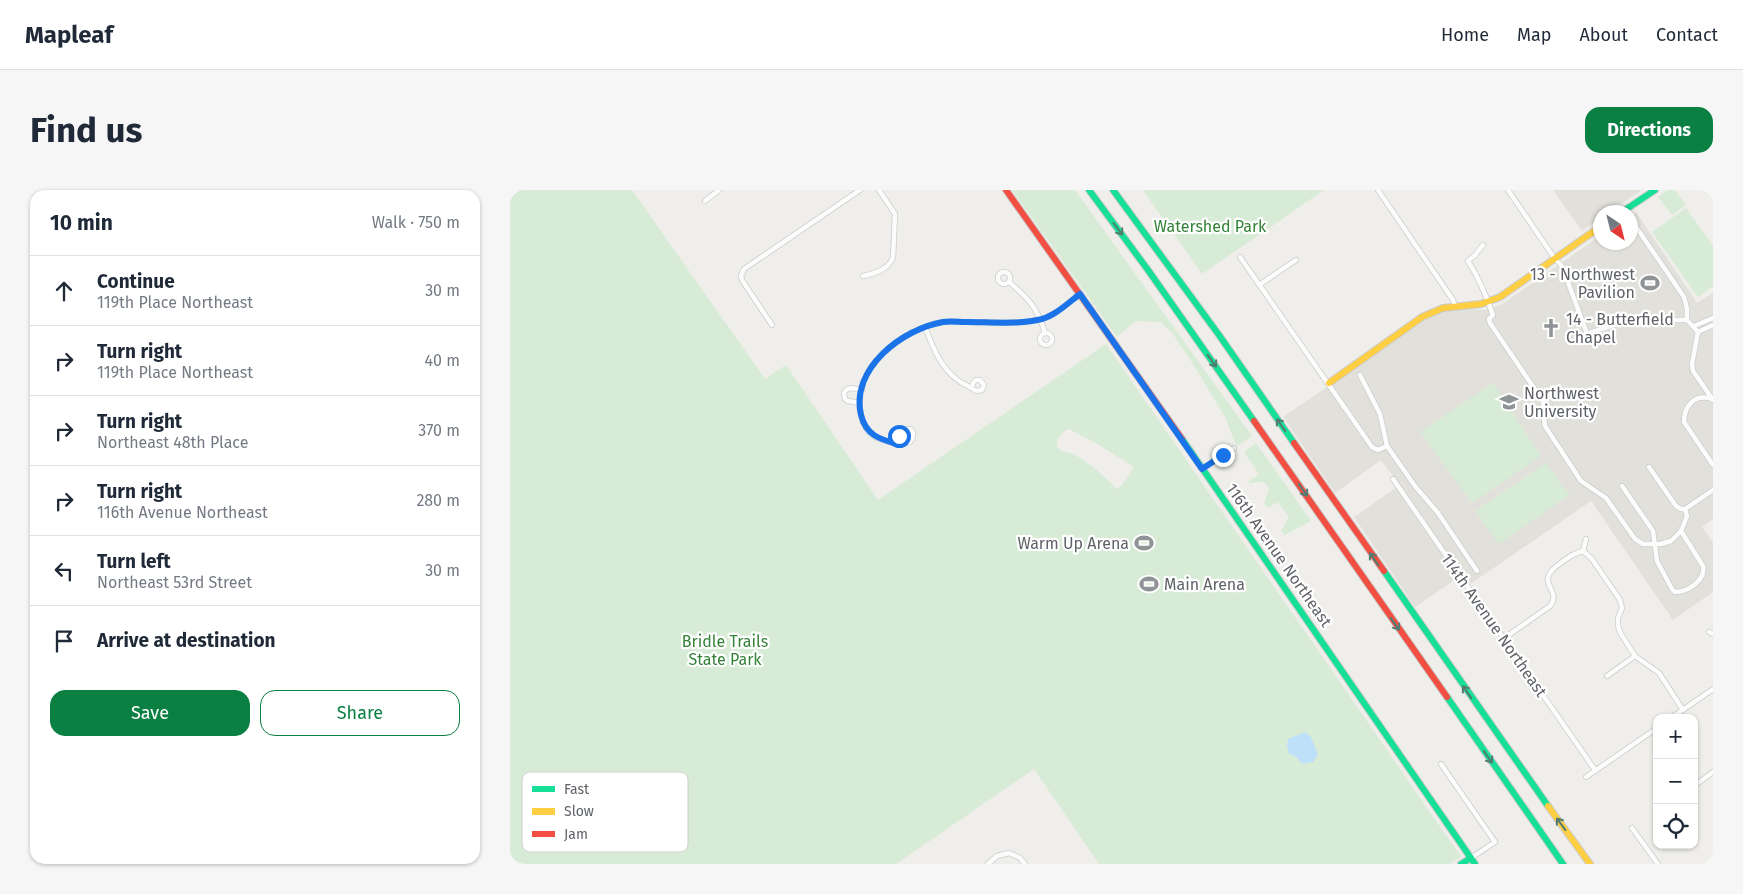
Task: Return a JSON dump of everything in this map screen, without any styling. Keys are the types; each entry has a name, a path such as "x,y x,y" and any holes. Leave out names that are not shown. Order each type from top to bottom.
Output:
{"main road":[{"name":"116th Avenue Northeast","path":"1006,190 1202,469 1475,864"},
{"path":"1089,190 1148,270 1564,864"},
{"path":"1113,190 1219,335 1512,756 1590,864"},
{"path":"1635,205 1655,190"},
{"path":"1328,383 1422,317 1443,308 1473,305 1500,297 1593,233"},
{"path":"1461,864 1471,858"}],"street":[{"path":"705,200 719,190"},
{"path":"772,325 745,285 742,274 748,266 860,190"},
{"path":"863,276 882,270 891,263 893,258 895,214 880,190"},
{"path":"1378,190 1454,300 1455,306"},
{"path":"1508,190 1564,270 1588,336 1628,320 1687,320 1698,332 1692,364 1693,371 1713,399"},
{"path":"1638,230 1684,297 1687,320"},
{"path":"1483,245 1468,260 1479,278 1493,315 1489,319 1490,323 1542,400 1544,404 1543,419 1545,426 1581,480 1606,498 1635,539 1643,544 1661,544 1670,540 1681,531 1687,516 1685,509"},
{"path":"1240,257 1372,448 1378,450 1387,446"},
{"path":"1259,285 1296,260"},
{"path":"1009,282 1028,298 1041,319 1045,333"},
{"path":"897,444 879,439 867,430 861,413 860,403 860,396 868,373 876,359 889,348 925,327 944,322 1008,322 1041,319 1050,316 1080,294"},
{"path":"1694,326 1713,318"},
{"path":"1698,332 1713,325"},
{"path":"925,327 942,364 960,382 972,387"},
{"path":"1360,375 1380,414 1387,446 1415,486 1438,513 1477,571"},
{"path":"860,403 848,401 845,399 844,393 850,388 862,390"},
{"path":"1713,399 1705,396 1692,401 1684,418 1684,422 1713,465"},
{"path":"1202,469 1234,448"},
{"path":"1649,467 1680,509 1685,509 1713,490"},
{"name":"114th Avenue Northeast","path":"1393,479 1596,770"},
{"path":"1622,486 1653,531 1659,566 1675,592 1680,592 1693,586 1703,577 1704,571 1703,566 1681,531"},
{"path":"1583,551 1586,539"},
{"path":"1503,638 1550,606 1554,597 1548,580 1548,574 1551,569 1576,552 1583,551 1592,559 1620,600 1622,608 1618,618 1618,626 1635,656 1659,673 1683,710"},
{"path":"1607,676 1635,656"},
{"path":"1677,714 1713,689"},
{"path":"1586,777 1653,731"},
{"path":"1441,764 1495,842 1471,858"},
{"path":"1698,783 1713,772"},
{"path":"1632,828 1658,864"},
{"path":"988,864 997,856 1009,853 1020,858 1024,864"}],"shaded area":[{"path":"1553,190 1642,190 1620,205 1593,205 1593,223 1582,231"},
{"name":"Northwest University","path":"1638,215 1697,303 1713,293 1713,519 1702,527 1713,543 1713,592 1673,620 1591,501 1469,585 1462,575 1415,607 1354,517 1400,485 1381,460 1335,493 1283,417 1438,311 1485,310 1501,305 1593,241 1593,250 1638,250"}],"green space":[{"name":"Bridle Trails State Park","path":"510,190 632,190 765,379 786,365 878,500 1106,344 1461,857 1449,864 1099,864 1034,769 896,864 510,864","holes":["1069,429 1134,467 1117,489 1092,466 1075,455 1061,450 1058,447 1057,441 1059,436"]},
{"path":"1012,190 1075,190 1252,436 1237,446 1225,417 1197,370 1173,334 1161,322 1136,321 1117,337"},
{"name":"Watershed Park","path":"1143,190 1324,190 1202,274"},
{"path":"1668,190 1675,190 1686,205 1672,215 1658,197"},
{"path":"1686,208 1713,246 1713,286 1698,297 1652,232"},
{"path":"1493,383 1541,456 1472,503 1420,432"},
{"path":"1256,443 1311,521 1285,535 1281,531 1289,517 1278,502 1268,508 1264,504 1269,488 1264,482 1247,483 1259,474 1244,452"},
{"path":"1546,463 1569,495 1499,544 1475,511"}],"water":[{"path":"1305,732 1311,737 1318,755 1313,762 1303,764 1295,756 1289,754 1287,745 1288,739"}],"traffic: fast":[{"path":"1089,190 1148,270 1254,421"},
{"path":"1113,190 1219,335 1294,443"},
{"path":"1632,205 1655,190"},
{"path":"1182,439 1475,864"},
{"path":"1384,571 1548,806"},
{"path":"1447,697 1563,864"},
{"path":"1461,864 1471,858"}],"traffic: slow":[{"path":"1329,383 1422,317 1443,308 1481,304 1500,297 1593,232"},
{"path":"1548,806 1590,864"}],"traffic: jam":[{"path":"1006,190 1182,439"},
{"path":"1254,421 1447,697"},
{"path":"1294,443 1384,571"}],"place":[{"name":"13 - Northwest Pavilion","path":"1650,283"},
{"name":"14 - Butterfield Chapel","path":"1551,328"},
{"name":"Northwest University","path":"1509,402"},
{"name":"Warm Up Arena","path":"1144,543"},
{"name":"Main Arena","path":"1149,584"}],"route":[{"path":"899,436 897,444 872,435 863,423 861,413 860,396 868,373 876,359 889,348 925,327 944,322 1008,322 1041,319 1050,316 1080,294 1202,469 1223,455"}]}
